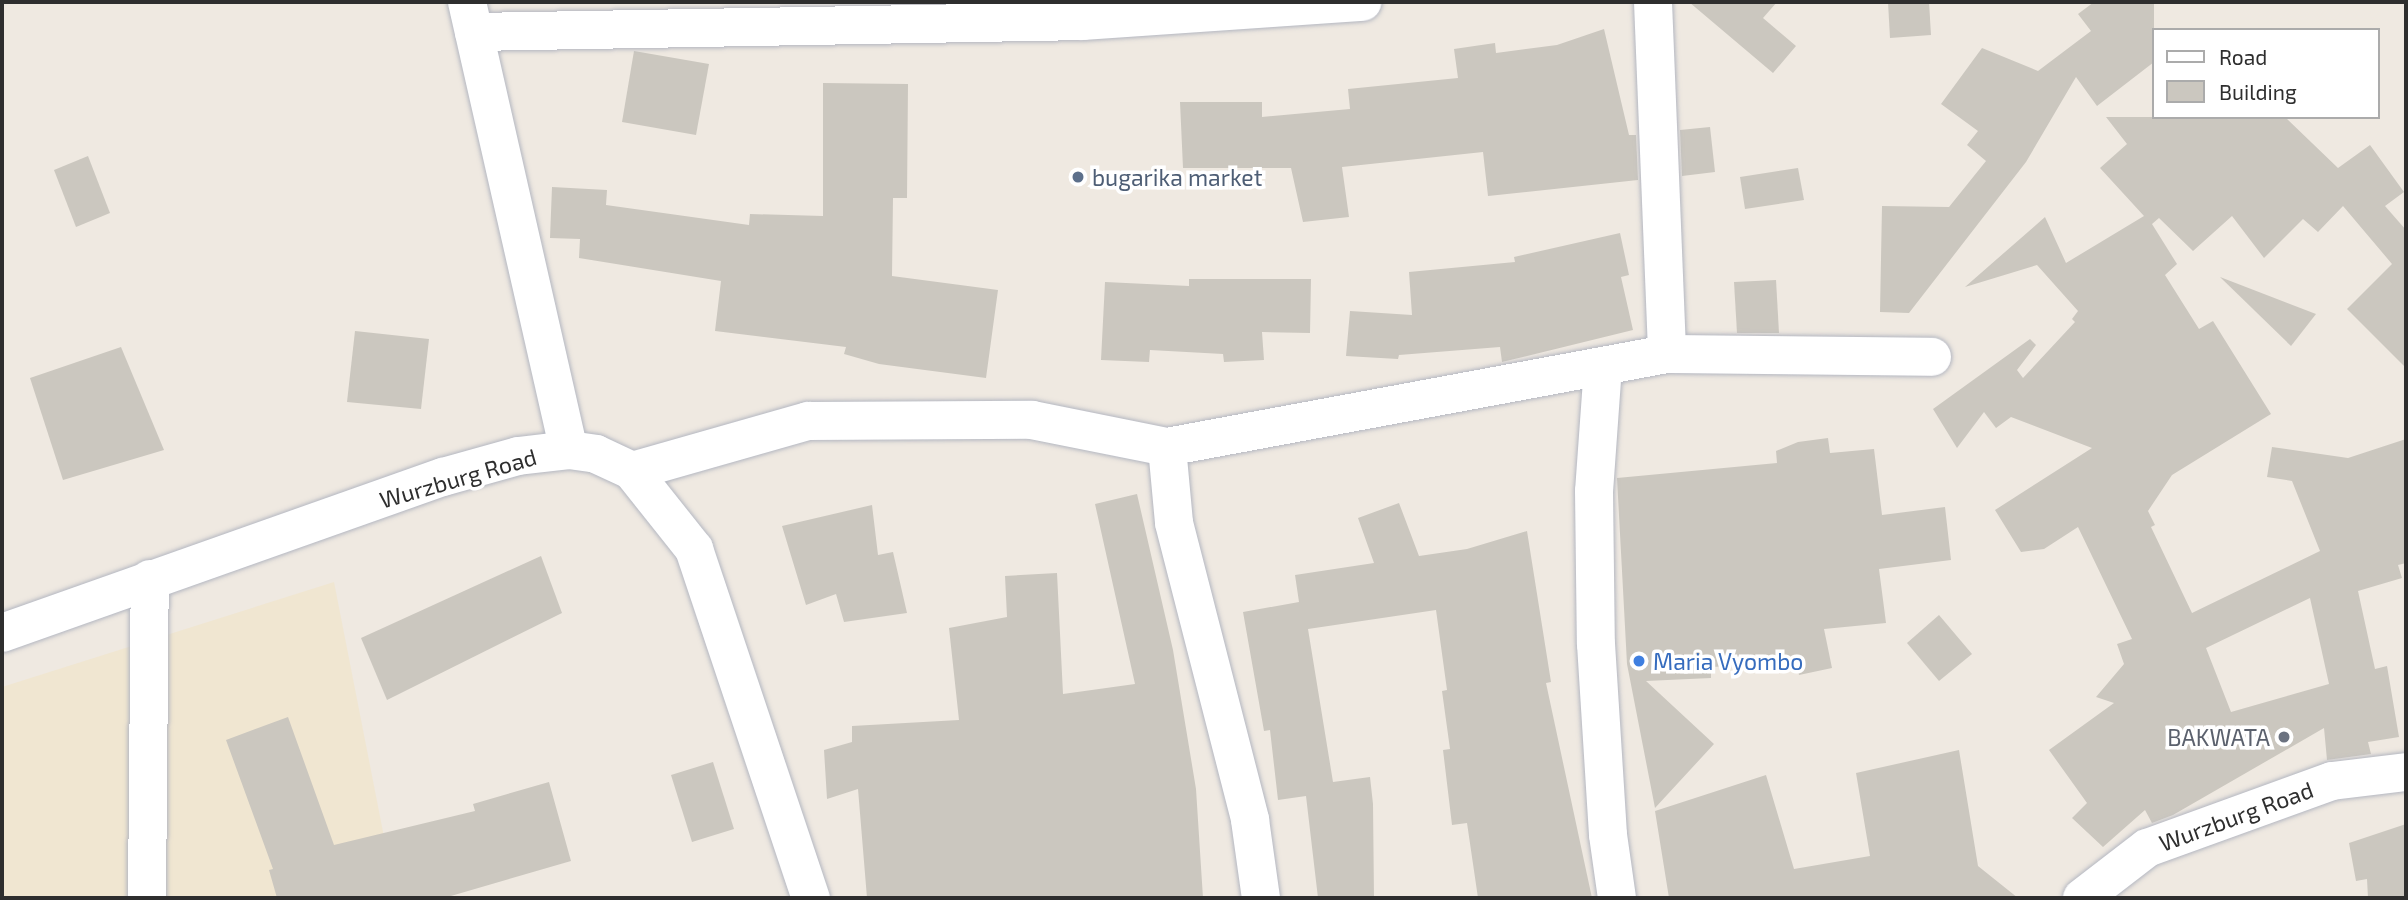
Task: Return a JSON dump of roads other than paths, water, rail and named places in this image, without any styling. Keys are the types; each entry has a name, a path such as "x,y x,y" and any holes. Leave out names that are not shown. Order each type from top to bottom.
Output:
{"street":[{"path":"738,2 807,28"},
{"path":"569,450 470,17 807,28 1083,21 1362,2"},
{"path":"1653,2 1667,354"},
{"path":"632,471 808,421 1032,420 1167,447 1667,354 1932,356"},
{"path":"1603,366 1594,491 1596,644 1608,835 1617,898"},
{"path":"1167,447 1174,523 1250,820 1261,898"},
{"name":"Wurzburg Road","path":"2,633 443,477 519,456 569,450 596,454 632,471 694,549 811,898"},
{"path":"147,898 149,579"},
{"name":"Wurzburg Road","path":"2082,898 2147,848 2332,781 2406,772"}],"place":[{"name":"bugarika market","path":"1078,177"},
{"name":"Maria Vyombo","path":"1639,661"},
{"name":"BAKWATA","path":"2284,737"}]}
